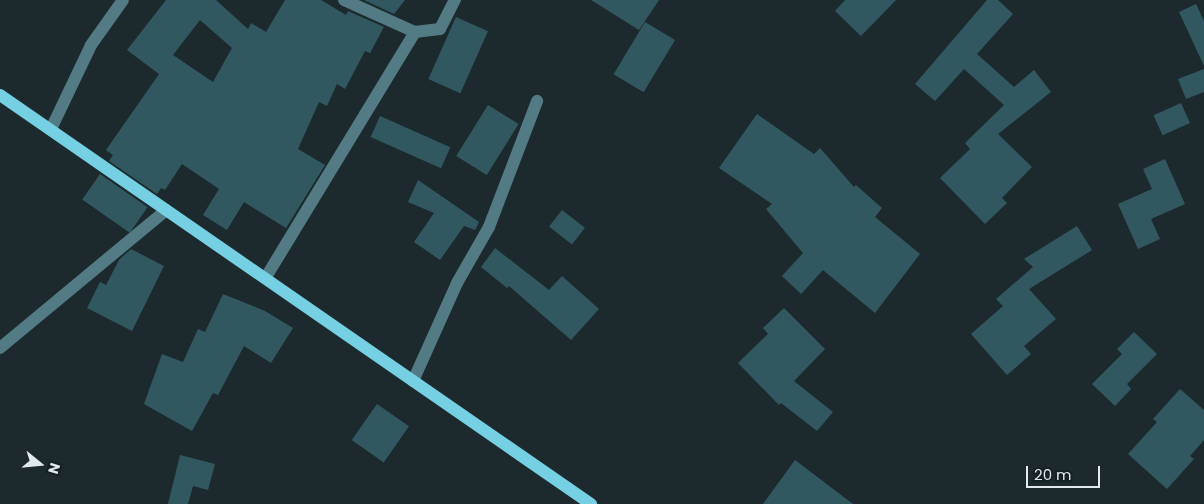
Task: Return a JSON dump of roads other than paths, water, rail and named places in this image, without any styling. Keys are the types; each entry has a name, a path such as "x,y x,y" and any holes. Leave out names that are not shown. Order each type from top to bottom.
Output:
{"main road":[{"path":"0,95 266,277 591,504"}],"street":[{"path":"51,129 91,46 123,0"},
{"path":"344,0 415,32 440,29 455,0"},
{"path":"266,277 415,32"},
{"path":"413,381 457,283 489,227 537,100"},
{"path":"0,348 166,210"}]}
